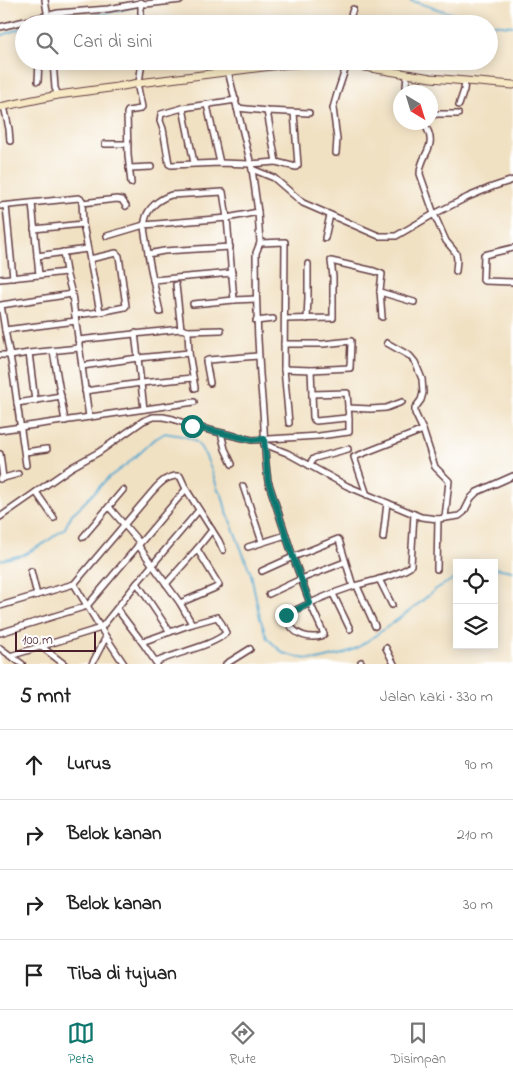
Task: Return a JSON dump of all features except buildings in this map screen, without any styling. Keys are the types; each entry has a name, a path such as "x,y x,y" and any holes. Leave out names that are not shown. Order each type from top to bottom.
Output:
{"street":[{"path":"45,0 47,15"},
{"path":"54,15 58,12 108,10 140,1 146,4 181,0"},
{"path":"140,1 141,15"},
{"path":"351,15 353,9"},
{"path":"0,27 15,24"},
{"path":"38,81 39,70"},
{"path":"54,70 55,88 58,95"},
{"path":"131,183 127,113 128,111 140,109 142,106 138,83 140,70"},
{"path":"10,141 9,129 2,106 58,95 237,70"},
{"path":"336,153 337,139 334,108 342,70"},
{"path":"384,70 431,78 513,85"},
{"path":"228,71 251,167 258,212 260,243 256,253 256,321 264,451 268,481 301,579 310,603 324,634 320,637 306,637 296,632 286,616 310,603 379,579 411,565 414,514"},
{"path":"406,85 407,74"},
{"path":"459,105 465,81"},
{"path":"236,100 183,108 161,114 160,121 169,164 220,162 251,167 274,178 303,203 384,237 396,236 474,194 513,180"},
{"path":"207,105 220,162"},
{"path":"183,108 194,163"},
{"path":"237,108 309,113"},
{"path":"266,111 276,162"},
{"path":"251,167 276,162 296,167 298,164 294,113"},
{"path":"438,114 458,114"},
{"path":"428,130 431,138 430,147 420,169 420,174 446,241 456,253 456,271"},
{"path":"105,144 128,144"},
{"path":"129,168 151,167"},
{"path":"160,312 144,226 146,216 153,206 163,198 171,196 223,192 234,300"},
{"path":"13,278 3,206 79,198 82,200 83,224 100,312"},
{"path":"82,203 117,199 122,200 126,206"},
{"path":"32,203 40,275"},
{"path":"107,236 144,226 227,218 258,212"},
{"path":"325,238 330,215"},
{"path":"34,229 83,224"},
{"path":"260,243 285,242 284,369 289,423"},
{"path":"148,254 164,251 230,247"},
{"path":"513,248 484,255 483,280 513,282"},
{"path":"37,256 88,249"},
{"path":"63,252 72,294 89,417"},
{"path":"5,330 125,308 119,256 116,254 90,259"},
{"path":"285,320 333,318 331,262 380,273 382,276 380,285 382,317"},
{"path":"306,319 308,264"},
{"path":"0,279 66,272"},
{"path":"153,280 232,273"},
{"path":"176,286 181,329"},
{"path":"380,292 414,302"},
{"path":"26,465 1,305 72,294"},
{"path":"194,304 256,299"},
{"path":"256,321 273,319"},
{"path":"78,340 181,329 188,331 221,330"},
{"path":"188,331 189,353 195,388"},
{"path":"135,333 144,408"},
{"path":"284,344 323,344 351,341 350,368 284,369"},
{"path":"387,343 410,356 415,362 422,379 423,393 421,400 415,408 415,413 423,430 435,467 449,480 445,518"},
{"path":"0,355 10,356 78,348"},
{"path":"53,351 64,421"},
{"path":"29,353 35,401"},
{"path":"82,366 189,353"},
{"path":"210,383 206,361 258,356"},
{"path":"311,370 314,420 349,419"},
{"path":"85,391 193,378"},
{"path":"0,517 72,467 107,447 143,421 153,417 159,416 221,433 264,441 347,433 350,431 347,393 312,394"},
{"path":"17,403 61,396"},
{"path":"0,430 194,402"},
{"path":"348,408 386,408 402,402"},
{"path":"170,406 170,419"},
{"path":"367,494 354,457 423,430"},
{"path":"221,433 225,449 232,464"},
{"path":"264,441 347,486 421,517 438,519 459,516 474,494 513,476"},
{"path":"25,452 47,448"},
{"path":"310,466 315,458 348,449"},
{"path":"0,455 1,479 18,474"},
{"path":"0,606 74,584 162,480 167,478 179,475 223,550"},
{"path":"243,486 262,542"},
{"path":"0,633 87,606 186,489"},
{"path":"83,537 123,490"},
{"path":"36,492 54,518"},
{"path":"383,538 387,503"},
{"path":"109,508 139,544 180,603 192,624"},
{"path":"10,656 101,628 199,510"},
{"path":"437,569 438,519"},
{"path":"166,584 212,530"},
{"path":"248,547 286,535"},
{"path":"262,570 338,539 355,586 375,626"},
{"path":"180,603 218,585 197,548"},
{"path":"268,594 346,562"},
{"path":"32,571 37,595"},
{"path":"379,579 392,605"},
{"path":"137,583 170,632"},
{"path":"74,584 123,664"},
{"path":"334,594 350,630"},
{"path":"117,609 157,663 210,642 226,633 217,616 142,642"},
{"path":"92,664 106,638"},
{"path":"42,647 64,664"},
{"path":"0,648 22,664"},
{"path":"386,648 394,664"},
{"path":"226,664 250,649"}],"waterway":[{"path":"409,0 456,15"},
{"path":"94,15 134,7"},
{"path":"498,25 513,26"},
{"path":"0,36 15,30"},
{"path":"0,560 23,555 45,543 65,528 72,514 108,478 127,464 152,441 165,433 190,438 202,449 218,490 222,495 251,574 260,618 267,638 283,653 317,660 343,654 357,648 411,610 436,589 453,579"},
{"path":"498,569 513,571"}],"route":[{"path":"192,426 252,440 264,439 268,481 310,603 286,615"}]}
